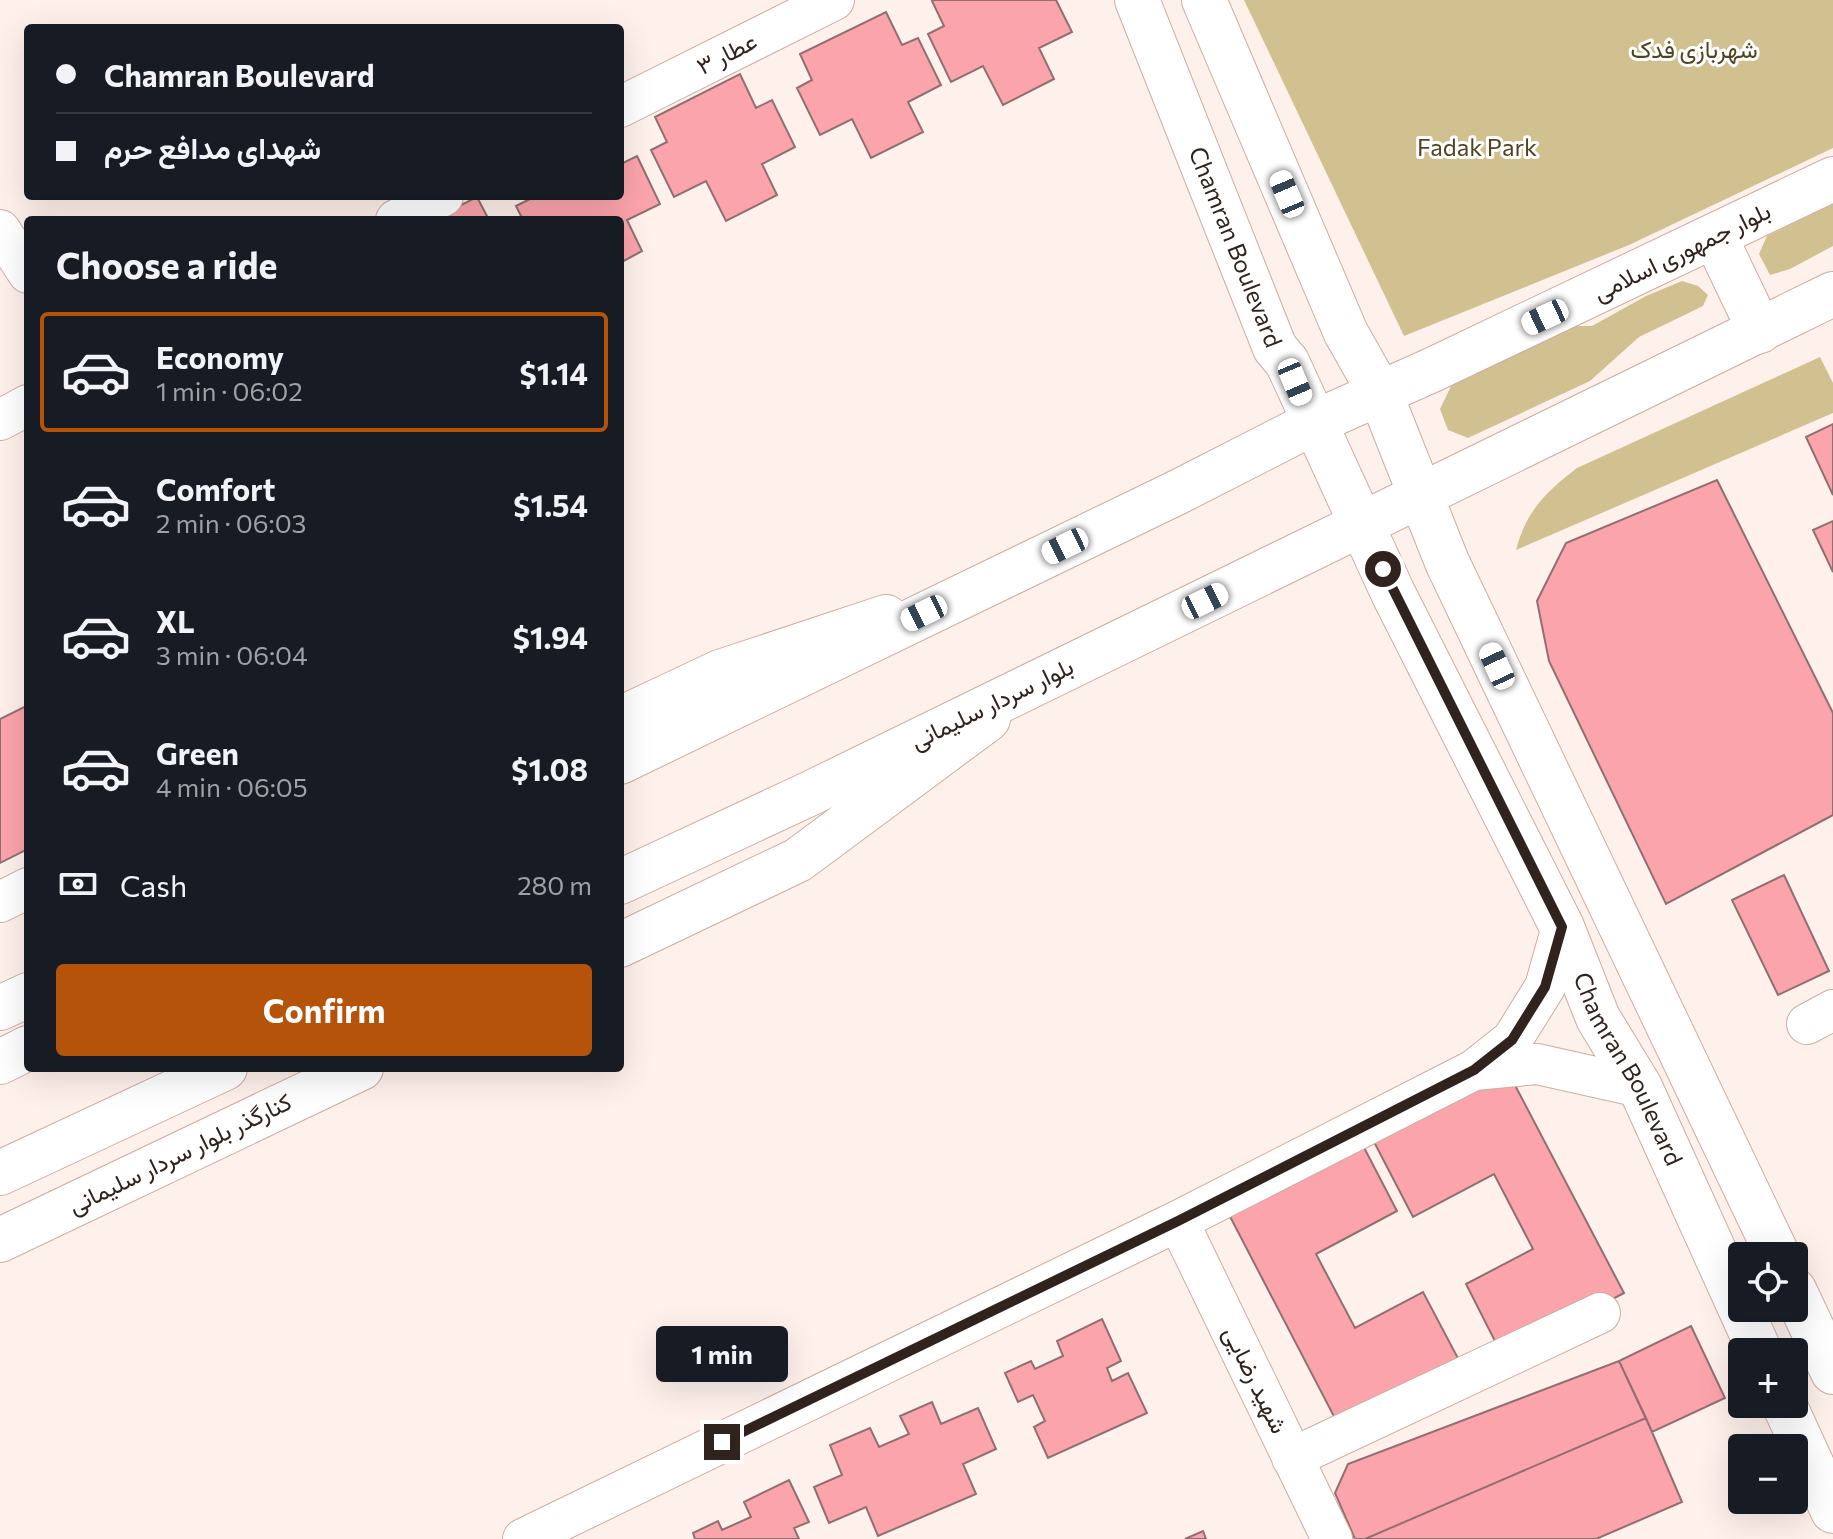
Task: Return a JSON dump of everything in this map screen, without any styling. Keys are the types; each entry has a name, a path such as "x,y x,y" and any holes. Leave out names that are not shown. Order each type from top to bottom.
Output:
{"main road":[{"name":"Chamran Boulevard","path":"1137,0 1275,348 1287,362 1393,593 1562,927 1598,1018 1640,1087 1754,1338"},
{"path":"1204,0 1346,333 1380,393 1447,562 1771,1242"},
{"name":"بلوار جمهوری اسلامی","path":"1313,423 1833,179"},
{"path":"1715,237 1760,331"},
{"path":"1362,523 1833,294"},
{"path":"624,760 1178,492 1313,423"},
{"name":"بلوار سردار سلیمانی","path":"624,880 1362,523"},
{"path":"624,717 720,672 979,586"},
{"path":"624,943 798,860 1038,682"},
{"path":"0,1008 24,997"},
{"path":"0,1062 24,1050"},
{"path":"0,1173 216,1072"},
{"name":"کنارگذر بلوار سردار سلیمانی","path":"0,1240 353,1072"},
{"path":"1808,1319 1833,1372"},
{"path":"1790,1418 1833,1511"}],"street":[{"name":"عطار ۳","path":"624,105 834,0"},
{"path":"404,216 435,200"},
{"path":"0,230 24,267"},
{"path":"0,420 24,407"},
{"path":"0,902 24,890"},
{"path":"523,1539 1178,1221 1474,1070 1512,1040 1545,987 1562,927"},
{"path":"1474,1070 1537,1064 1640,1087"},
{"name":"شهید رضایی","path":"1178,1221 1332,1539"},
{"path":"1292,1458 1600,1313"}],"green space":[{"name":"Fadak Park","path":"1244,0 1833,0 1833,148 1629,245 1404,336"},
{"path":"1833,204 1833,246 1790,269 1770,275 1759,254 1767,236"},
{"path":"1682,281 1698,286 1708,295 1703,306 1639,337 1590,381 1468,438 1448,430 1440,409 1452,384 1561,326 1592,326 1646,296"},
{"path":"1820,357 1833,383 1833,413 1516,550 1525,524 1539,503 1577,468"}],"building":[{"path":"934,0 1056,0 1072,32 1039,48 1054,79 1003,105 983,66 951,82 928,34 944,26"},
{"path":"886,12 902,45 918,38 941,85 908,102 923,132 871,158 852,119 820,135 797,88 812,80 800,54"},
{"path":"740,74 756,108 772,100 795,147 762,164 777,195 726,221 706,181 674,197 651,150 667,142 655,117"},
{"path":"637,156 660,204 627,220 642,251 624,261 624,216 521,216 516,206 528,200 624,200 624,162"},
{"path":"471,200 479,200 487,216 439,216"},
{"path":"1833,424 1833,495 1806,437"},
{"path":"1717,480 1833,713 1833,815 1666,904 1549,661 1537,601 1566,543"},
{"path":"1833,521 1833,572 1813,530"},
{"path":"24,707 24,851 0,863 0,719"},
{"path":"1784,875 1829,971 1778,995 1732,900"},
{"path":"1507,1070 1624,1293 1503,1357 1466,1284 1533,1249 1494,1174 1413,1217 1373,1140"},
{"path":"1357,1134 1397,1211 1316,1254 1355,1328 1423,1292 1461,1364 1340,1428 1224,1205"},
{"path":"1102,1319 1121,1361 1107,1368 1112,1381 1128,1373 1147,1413 1048,1458 1034,1427 1045,1421 1033,1395 1018,1402 1005,1373 1031,1361 1035,1369 1063,1356 1057,1341"},
{"path":"1691,1326 1725,1398 1652,1432 1619,1361"},
{"path":"1619,1361 1646,1418 1365,1539 1355,1539 1335,1493 1348,1464"},
{"path":"932,1402 941,1424 978,1408 996,1449 963,1464 976,1494 878,1536 866,1507 829,1523 814,1487 842,1475 830,1445 870,1428 879,1447 909,1434 900,1416"},
{"path":"1646,1418 1682,1502 1596,1539 1365,1539"},
{"path":"789,1480 809,1522 794,1528 799,1539 695,1539 693,1533 718,1521 722,1530 751,1517 744,1502"},
{"path":"1203,1531 1206,1539 1185,1539"}],"route":[{"path":"722,1442 1205,1207 1474,1070 1512,1040 1545,987 1562,927 1383,569"}],"park label":[{"name":"شهربازی فدک","path":"1694,50"}]}
